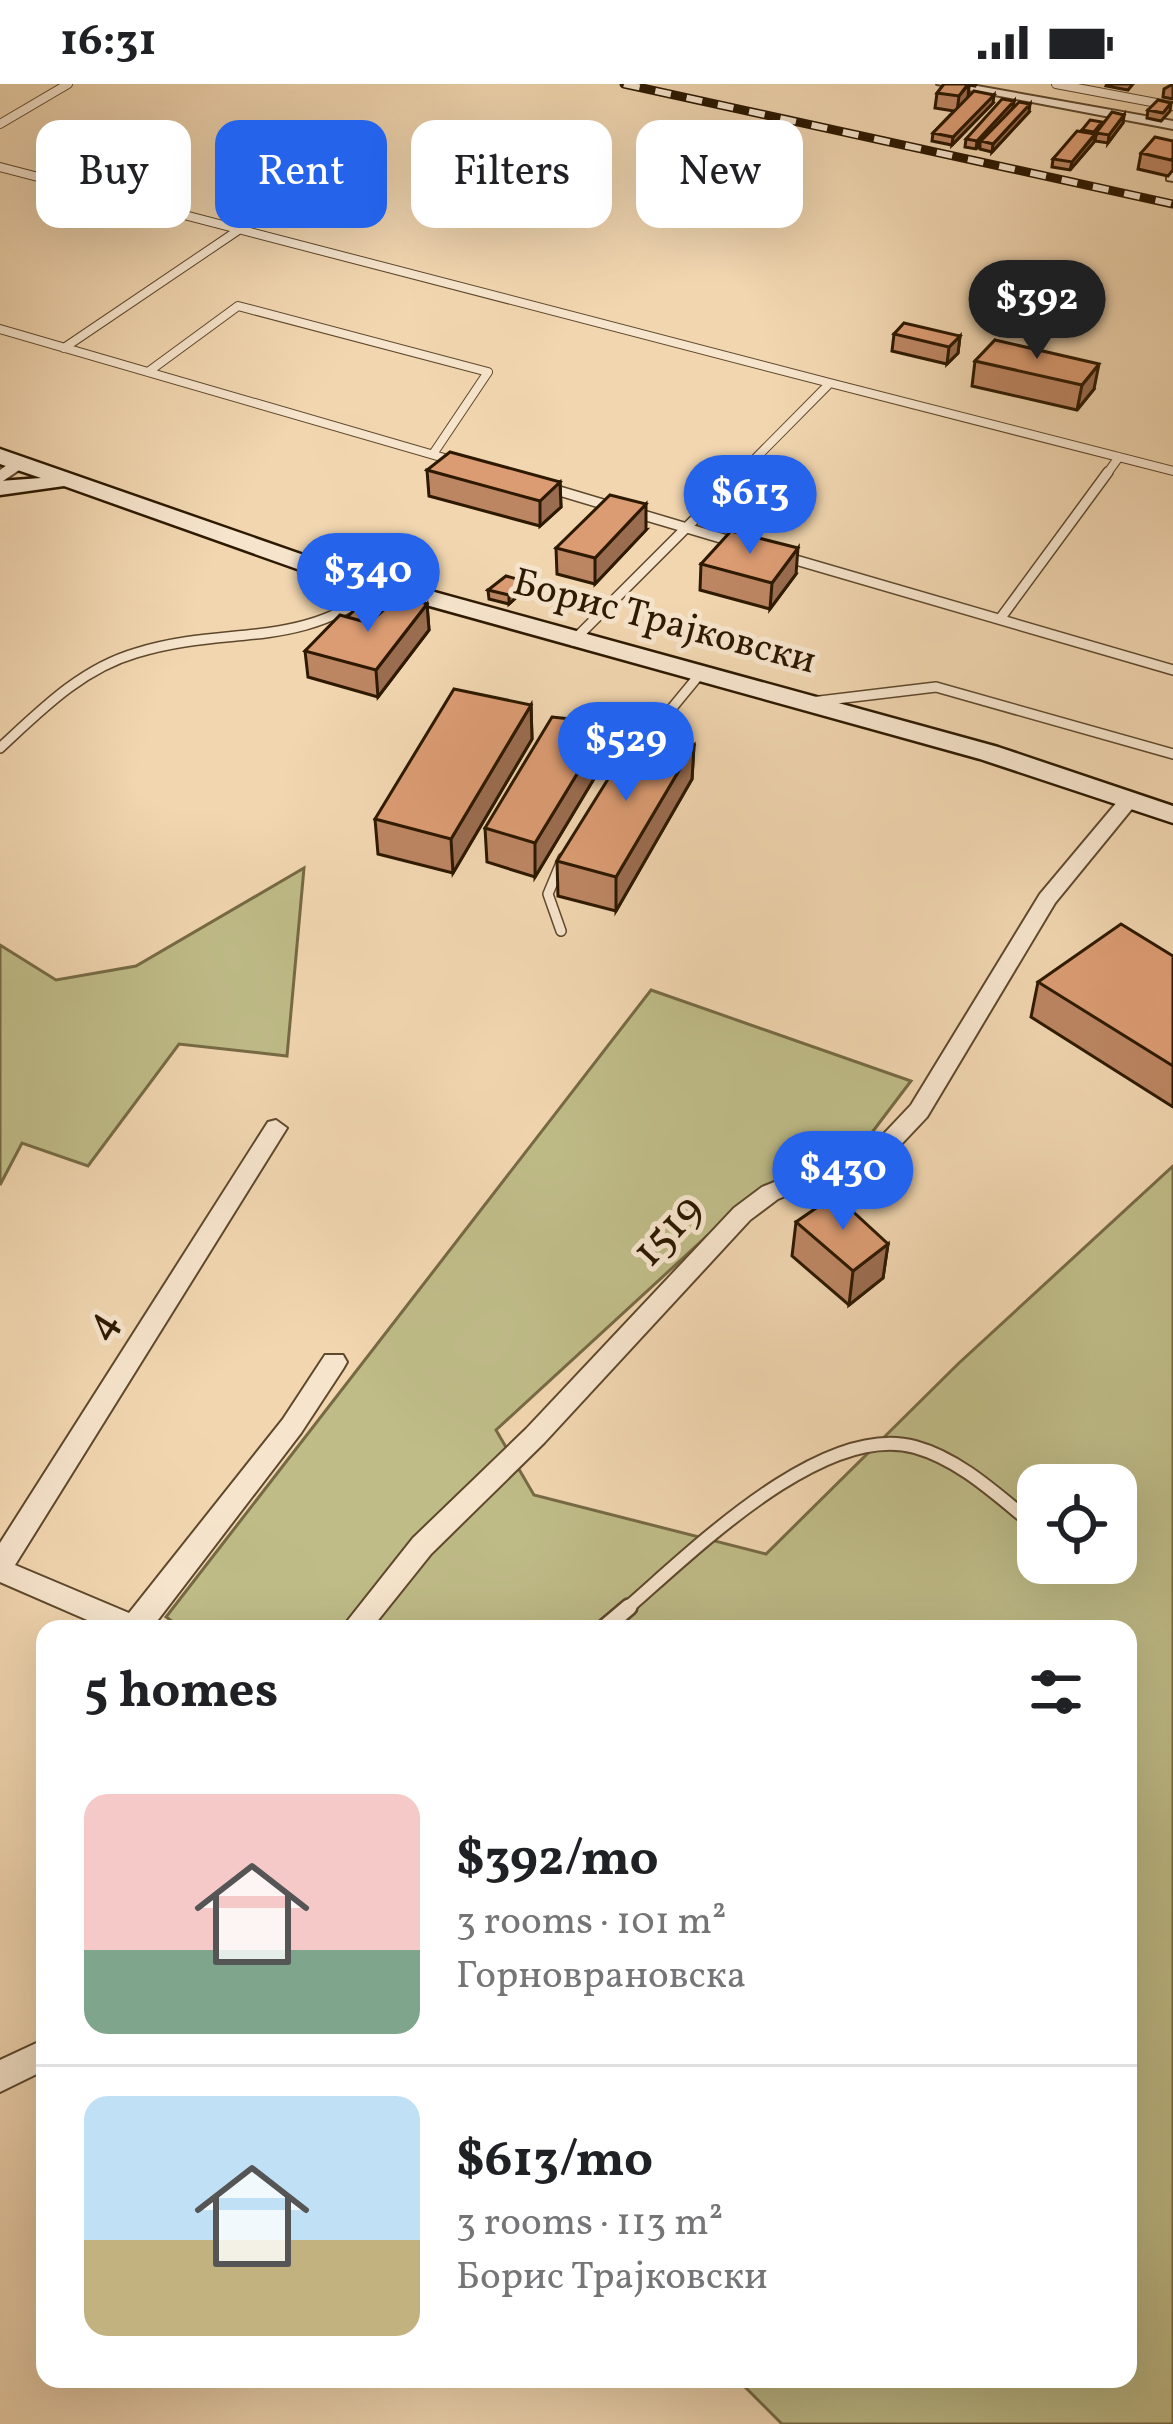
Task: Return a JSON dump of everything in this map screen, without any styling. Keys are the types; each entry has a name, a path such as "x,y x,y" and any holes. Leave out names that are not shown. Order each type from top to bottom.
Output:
{"main road":[{"name":"Борис Трајковски","path":"7,466 80,485 383,586 435,608 810,702 1173,815"},
{"path":"0,488 80,485"}],"street":[{"path":"944,84 1173,125"},
{"name":"1519","path":"362,1620 422,1546 535,1436 742,1214 770,1193 885,1147 919,1111 1047,899 1130,799"},
{"name":"4","path":"0,1568 276,1128"},
{"path":"142,1620 292,1426 334,1363"},
{"path":"0,1568 118,1620"},
{"path":"0,2076 36,2058"}],"lane":[{"path":"0,124 68,84"},
{"path":"1056,84 1173,106"},
{"path":"0,166 1173,471"},
{"path":"64,347 240,229"},
{"path":"148,372 238,306 488,372 433,454"},
{"path":"0,329 479,468"},
{"path":"573,640 830,383"},
{"path":"1000,619 1119,457"},
{"path":"525,481 753,547"},
{"path":"775,554 1173,670"},
{"path":"0,748 110,662 167,646 315,627 346,614 383,586"},
{"path":"315,627 327,636"},
{"path":"636,753 700,674"},
{"path":"810,702 936,687 1173,754"},
{"path":"561,931 549,913 547,891 574,842"},
{"path":"614,1620 810,1463 893,1442 948,1460 1017,1512"}],"shaded area":[{"path":"304,868 287,1056 179,1044 88,1166 22,1143 0,1185 0,945 56,980 136,966"},
{"path":"651,990 911,1081 864,1143 707,1236 496,1430 534,1495 766,1554 959,1363 1173,1166 1173,2424 782,2424 746,2388 1137,2388 1137,1620 166,1617"}],"building":[{"path":"944,84 968,84 959,96 937,93"},
{"path":"974,91 994,95 953,137 933,133"},
{"path":"1002,99 1014,101 977,141 966,139"},
{"path":"1158,100 1171,103 1163,113 1148,110"},
{"path":"1019,102 1030,104 993,144 981,141"},
{"path":"1112,112 1124,115 1109,135 1096,133"},
{"path":"1090,120 1102,122 1094,132 1082,130"},
{"path":"1077,131 1095,134 1072,162 1053,159"},
{"path":"1155,137 1173,141 1171,160 1141,153"},
{"path":"904,323 960,336 949,347 894,334"},
{"path":"995,340 1099,364 1082,385 975,361"},
{"path":"450,452 560,482 540,501 427,470"},
{"path":"610,495 646,504 595,558 556,548"},
{"path":"731,531 798,548 772,583 701,564"},
{"path":"506,576 524,581 509,595 488,590"},
{"path":"373,594 396,599 369,623 347,617"},
{"path":"401,594 427,604 376,670 305,651 340,615 369,623"},
{"path":"454,689 531,705 451,839 375,819"},
{"path":"552,717 608,723 535,843 485,828"},
{"path":"638,731 694,745 616,877 557,861"},
{"path":"1121,924 1173,956 1173,1066 1038,982"},
{"path":"835,1195 888,1244 853,1271 796,1222"}],"railway":[{"path":"624,84 1173,204"}]}
